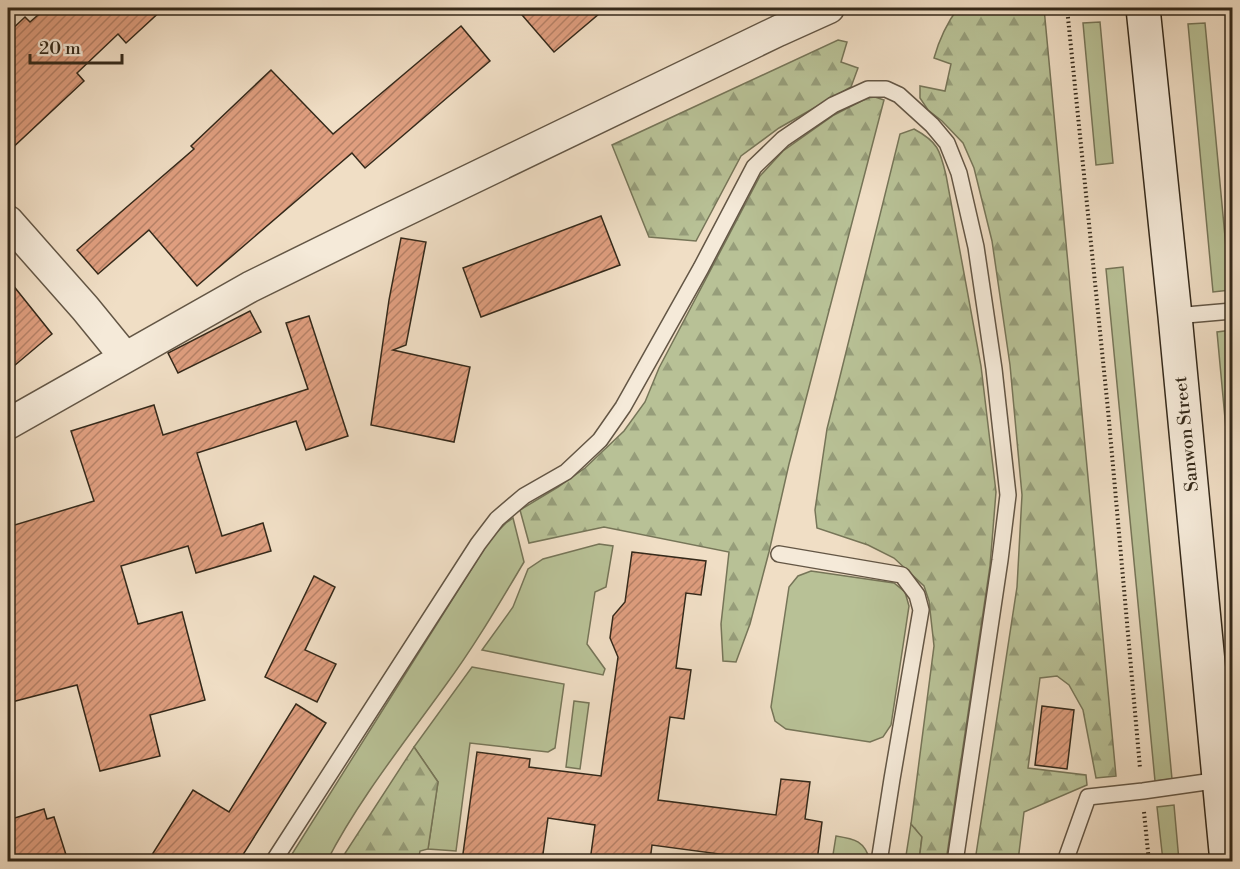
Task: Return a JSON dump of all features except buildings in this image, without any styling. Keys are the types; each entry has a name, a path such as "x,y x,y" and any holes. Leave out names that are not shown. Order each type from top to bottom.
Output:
{"main road":[{"name":"Sanwon Street","path":"1143,8 1227,861"}],"street":[{"path":"8,424 250,287 394,215 829,8"},
{"path":"8,221 125,357"}],"lane":[{"path":"273,861 496,519 524,496 566,472 600,440 623,407 701,268 754,167 783,139 833,105 868,89 886,89 899,94 932,125 947,143 960,173 976,247 994,369 1008,495 955,861"},
{"path":"1175,316 1233,311"},
{"path":"779,554 902,575 917,595 921,610 879,861"},
{"path":"1067,856 1088,797 1220,780"}],"path":[{"path":"1068,8 1108,410 1149,861"},
{"path":"1228,8 1233,55"}],"green space":[{"path":"958,8 1044,8 1116,776 1096,778 1083,710 1069,685 1057,676 1040,678 1028,768 1086,775 1087,785 1024,812 1018,861 975,861 1017,587 1022,495 1010,365 992,241 974,168 963,143 928,110 920,98 920,86 945,91 951,64 934,58 944,32"},
{"path":"1100,22 1113,163 1096,165 1083,23"},
{"path":"1205,23 1230,290 1213,292 1188,24"},
{"path":"838,40 847,42 841,62 858,68 851,87 779,128 741,156 696,241 649,237 612,145"},
{"path":"875,97 884,100 789,464 750,624 736,662 723,661 721,624 729,552 604,527 529,543 520,510 585,468 624,431 645,402 659,368 760,176 783,151 834,115 867,98"},
{"path":"914,129 928,138 937,148 946,175 981,366 996,492 990,566 946,861 919,861 922,837 911,824 934,646 929,601 924,586 894,558 868,545 817,528 815,510 827,429 900,134"},
{"path":"1123,267 1172,779 1155,781 1106,269"},
{"path":"1232,330 1232,494 1217,332"},
{"path":"513,518 524,562 466,656 368,793 327,861 287,862 491,538"},
{"path":"599,544 613,546 606,587 595,592 587,644 605,669 603,675 482,650 513,607 528,569 543,559"},
{"path":"811,571 894,583 905,592 909,606 891,725 883,737 870,742 786,729 775,721 771,707 789,587 798,576"},
{"path":"472,667 564,684 555,748 548,752 470,743 456,851 428,849 438,782 414,747"},
{"path":"574,701 589,703 580,769 566,767"},
{"path":"414,747 438,782 428,849 420,851 418,861 340,861"},
{"path":"1174,805 1179,861 1163,861 1157,807"},
{"path":"911,824 922,836 919,861 905,862"},
{"path":"836,836 858,842 865,849 870,861 832,861"}]}
